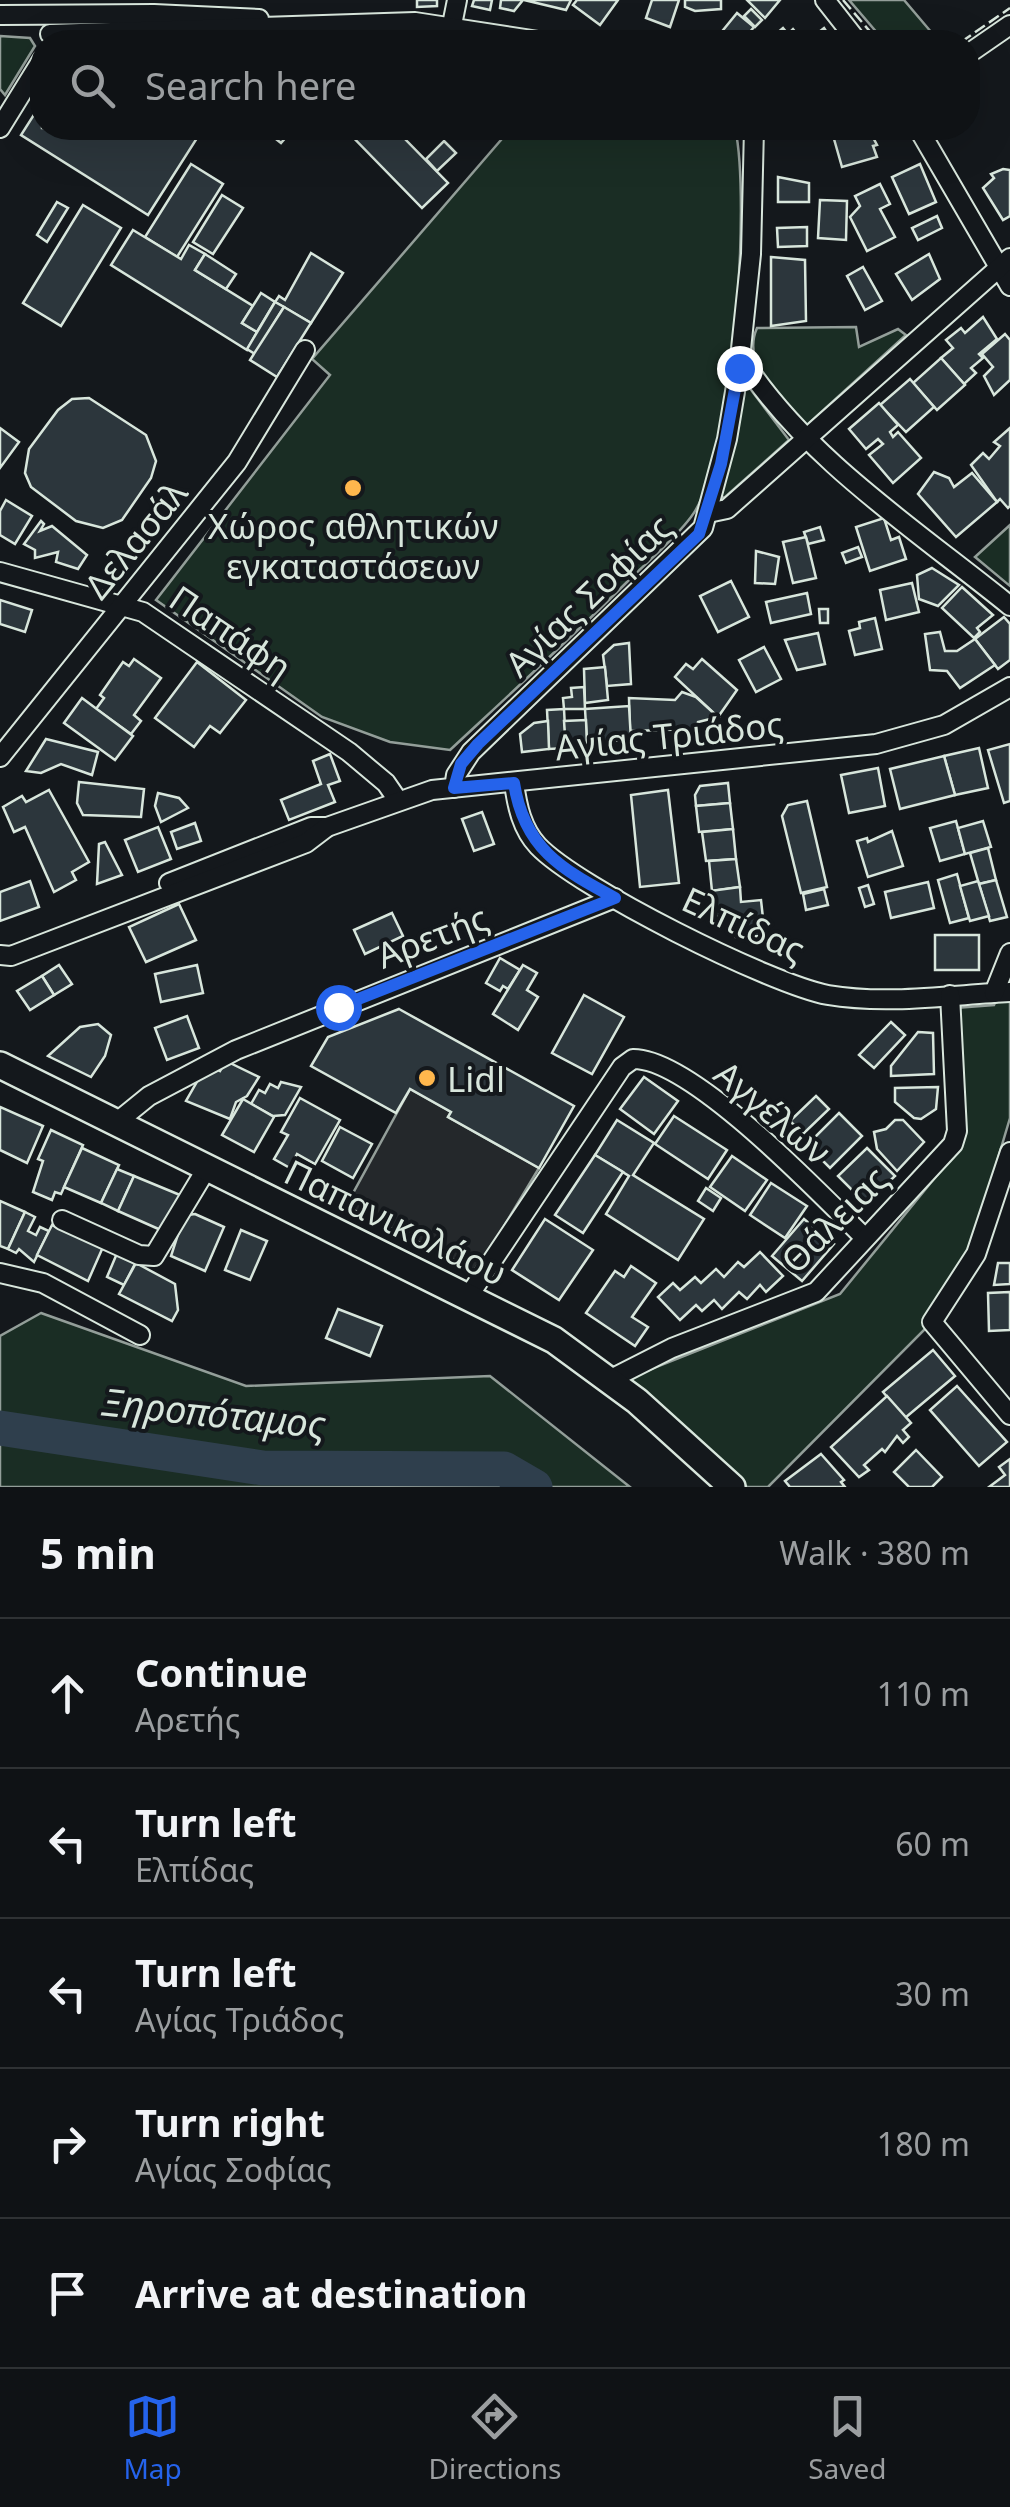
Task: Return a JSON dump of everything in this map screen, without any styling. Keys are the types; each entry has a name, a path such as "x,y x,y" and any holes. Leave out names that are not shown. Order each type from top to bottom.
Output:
{"main road":[{"name":"Παπανικολάου","path":"0,1064 554,1340 611,1379 732,1487"}],"street":[{"path":"452,25 458,0"},
{"path":"825,0 849,30"},
{"path":"4,10 234,17 305,24"},
{"path":"48,13 49,30"},
{"path":"196,30 305,24 452,25 480,30"},
{"path":"980,46 1010,25"},
{"path":"0,128 30,79"},
{"name":"Αγίας Σοφίας","path":"454,788 456,775 470,752 694,539 708,513 730,423 740,356 751,254 754,140"},
{"path":"926,140 1004,262 1010,286"},
{"path":"708,513 726,509 808,440 1004,262"},
{"name":"Δελασάλ","path":"0,757 237,462 305,350"},
{"path":"740,356 776,406 808,440 1010,606"},
{"name":"Παπάφη","path":"0,572 124,604 149,615 349,752 398,799"},
{"name":"Αγίας Τριάδος","path":"0,955 11,956 306,843 327,827 398,799 454,788 876,744 944,726 1010,687"},
{"name":"Ελπίδας","path":"514,783 522,820 540,848 615,898 746,965 817,992 872,998 1002,993"},
{"name":"Αρετής","path":"117,1122 149,1096 236,1050 615,898"},
{"path":"1002,993 1010,952"},
{"name":"Θάλειας","path":"611,1379 672,1348 812,1294 956,1140 950,995"},
{"name":"Αγγέλων","path":"468,1297 627,1062 640,1059 659,1066 730,1114 788,1162 865,1238"},
{"path":"1010,1152 976,1254 932,1322 1010,1415"},
{"path":"62,1220 139,1255 154,1256 207,1168"},
{"path":"0,1273 43,1283 140,1335"}],"green space":[{"path":"849,0 904,0 929,30 875,30"},
{"path":"0,36 30,38 30,54 5,95 0,89"},
{"path":"501,140 736,140 741,211 735,328 718,443 706,487 691,517 668,543 450,750 390,742 322,717 156,600 330,375 312,359"},
{"path":"856,327 859,347 898,329 906,335 806,426 759,369 753,342 757,328"},
{"path":"745,382 789,440 724,498 720,495"},
{"path":"1010,525 1010,586 975,557"},
{"path":"1010,969 1010,1118 973,1242 932,1322 768,1487 747,1487 626,1379 840,1294 955,1153 955,1008 994,1005"},
{"path":"41,1313 246,1386 490,1376 630,1487 0,1487 0,1336"}],"shaded area":[{"path":"410,1089 451,1112 448,1117 539,1168 477,1271 346,1206"}],"building":[{"path":"417,0 437,0 437,6 417,7"},
{"path":"474,0 492,0 490,10 472,6"},
{"path":"501,0 523,0 514,11 500,8"},
{"path":"524,0 571,0 566,10"},
{"path":"577,0 618,0 600,25 573,5"},
{"path":"652,0 679,0 670,27 646,18"},
{"path":"685,0 721,0 721,9 695,11 685,7"},
{"path":"747,0 780,0 765,18"},
{"path":"751,9 762,20 755,27 744,16"},
{"path":"737,13 754,27 752,30 723,30"},
{"path":"30,121 30,140 196,140 148,215 21,135"},
{"path":"356,140 406,140 448,183 422,208"},
{"path":"834,140 874,140 877,157 842,167"},
{"path":"444,141 456,153 437,171 426,159"},
{"path":"191,164 223,184 177,257 145,237"},
{"path":"920,164 936,202 909,214 892,177"},
{"path":"1010,170 1010,216 1003,220 983,188 994,178 991,174"},
{"path":"778,177 809,183 809,202 778,202"},
{"path":"880,184 890,204 880,209 895,237 867,251 850,217 860,206 855,196"},
{"path":"222,195 243,208 213,254 193,242"},
{"path":"820,200 847,201 846,240 818,238"},
{"path":"57,202 68,208 47,242 37,235"},
{"path":"83,205 121,228 61,326 23,303"},
{"path":"937,216 942,228 918,240 912,228"},
{"path":"807,227 807,246 778,247 777,228"},
{"path":"133,230 181,259 189,245 205,254 195,270 253,306 242,323 257,332 247,350 111,265"},
{"path":"311,253 343,273 311,323 275,302 279,296 285,300"},
{"path":"205,254 236,274 226,289 195,270"},
{"path":"929,254 940,279 912,300 896,274"},
{"path":"771,257 805,260 806,321 771,326"},
{"path":"863,267 882,301 865,310 847,276"},
{"path":"261,293 275,302 257,332 242,323"},
{"path":"275,302 284,307 255,354 247,349"},
{"path":"284,307 311,323 277,377 250,360"},
{"path":"983,317 997,339 979,354 983,358 971,368 976,373 964,384 941,358 953,348 946,340 961,328 965,333"},
{"path":"1005,334 1010,340 1010,380 994,395 984,376 993,367 982,354"},
{"path":"941,358 965,385 937,410 913,383"},
{"path":"910,379 934,407 906,432 880,405"},
{"path":"89,398 146,435 156,461 151,478 122,520 103,528 76,521 31,487 25,473 29,449 58,410 72,399"},
{"path":"879,403 898,425 890,432 893,437 898,432 921,458 893,483 869,455 883,444 878,439 866,449 849,429"},
{"path":"0,428 19,442 0,468"},
{"path":"1010,428 1008,508 1000,499 997,502 971,465 983,453 989,459 1000,446 994,442"},
{"path":"934,472 949,478 954,487 972,473 997,502 956,537 918,494"},
{"path":"6,500 32,516 15,544 0,535 0,511"},
{"path":"884,518 891,540 899,537 906,559 870,571 856,527"},
{"path":"41,521 44,524 40,531 52,526 87,555 78,569 56,562 58,552 35,558 35,550 24,544"},
{"path":"820,527 824,540 808,544 804,532"},
{"path":"806,537 816,578 793,583 783,542"},
{"path":"858,547 862,557 846,563 842,553"},
{"path":"756,551 779,557 775,584 755,583"},
{"path":"932,568 959,585 938,606 919,599 917,575"},
{"path":"731,581 749,617 718,632 700,596"},
{"path":"912,583 919,612 886,620 880,590"},
{"path":"962,587 993,615 977,628 980,632 974,638 942,608"},
{"path":"807,593 811,614 771,623 766,602"},
{"path":"0,600 32,610 25,632 0,624"},
{"path":"819,609 828,609 828,623 820,623"},
{"path":"1004,617 1010,624 1010,660 998,669 975,639"},
{"path":"875,618 882,649 855,655 849,631 860,628 859,622"},
{"path":"940,632 945,651 957,651 975,639 995,665 960,688 947,671 930,670 925,634"},
{"path":"818,633 825,664 797,670 785,640"},
{"path":"629,643 631,684 607,686 603,655 614,645"},
{"path":"764,647 781,679 756,692 739,660"},
{"path":"134,659 161,678 134,715 141,721 131,734 96,709 104,698 100,695 123,662 129,666"},
{"path":"702,659 737,690 718,717 675,677 686,664 693,669"},
{"path":"197,662 246,700 220,733 210,726 194,747 155,718"},
{"path":"605,667 608,700 585,703 584,669"},
{"path":"584,687 585,709 564,709 563,698 572,697 571,688"},
{"path":"682,692 696,697 718,717 698,722 697,729 630,731 629,698 675,700"},
{"path":"82,698 133,736 115,760 64,723"},
{"path":"629,706 631,740 587,742 585,709"},
{"path":"564,709 566,748 549,749 547,710"},
{"path":"586,720 587,747 566,748 564,721"},
{"path":"548,721 549,749 522,752 520,734 534,723"},
{"path":"46,739 98,752 92,775 61,764 41,773 26,771"},
{"path":"1010,744 1010,801 1004,803 988,750"},
{"path":"979,748 988,788 955,795 944,756"},
{"path":"330,754 340,781 328,785 335,802 289,820 281,800 321,784 313,761"},
{"path":"944,756 955,795 900,809 890,769"},
{"path":"878,768 885,806 849,813 841,775"},
{"path":"79,782 144,789 141,817 83,815 77,803"},
{"path":"728,783 730,803 696,806 695,795 700,786"},
{"path":"49,790 89,862 72,872 76,880 54,892 25,827 14,832 3,807 22,796 26,802"},
{"path":"668,790 679,883 640,887 631,795"},
{"path":"158,793 179,798 188,808 161,822 155,806"},
{"path":"807,801 827,887 801,893 782,816 788,805"},
{"path":"730,803 733,829 699,832 696,806"},
{"path":"482,812 494,844 474,851 462,819"},
{"path":"956,821 965,854 940,861 930,828"},
{"path":"983,821 991,847 965,854 958,828"},
{"path":"195,823 201,841 177,849 171,832"},
{"path":"158,827 171,859 138,872 125,840"},
{"path":"733,829 736,859 706,861 702,832"},
{"path":"892,831 903,866 868,877 857,841 867,838 868,842"},
{"path":"105,842 122,875 97,884 99,844"},
{"path":"988,848 996,880 979,884 970,853"},
{"path":"736,859 740,887 712,891 709,861"},
{"path":"957,874 969,918 950,923 938,880"},
{"path":"996,880 1007,917 990,921 979,884"},
{"path":"30,881 39,907 0,921 0,892"},
{"path":"978,881 989,916 970,921 960,886"},
{"path":"928,882 934,908 891,918 885,892"},
{"path":"868,885 874,904 865,907 859,888"},
{"path":"740,887 741,902 761,900 765,936 736,937 734,916 713,917 710,891"},
{"path":"824,889 828,905 806,910 803,894"},
{"path":"179,904 196,940 146,962 129,927"},
{"path":"392,913 403,936 365,954 354,930"},
{"path":"935,935 979,935 979,970 935,970"},
{"path":"500,958 520,970 508,989 503,986 500,991 486,983"},
{"path":"59,965 72,984 54,995 42,976"},
{"path":"197,965 203,993 161,1002 155,974"},
{"path":"523,965 537,973 527,990 538,997 518,1030 493,1014"},
{"path":"42,976 54,995 30,1010 17,991"},
{"path":"584,995 624,1017 592,1074 552,1053"},
{"name":"Lidl","path":"399,1009 574,1106 539,1168 448,1117 451,1112 410,1089 396,1113 311,1066 328,1037"},
{"path":"187,1016 199,1048 167,1060 155,1028"},
{"path":"891,1022 905,1035 874,1068 859,1055"},
{"path":"98,1024 111,1035 105,1056 91,1077 48,1056 80,1027"},
{"path":"918,1032 933,1033 934,1074 891,1076 891,1066"},
{"path":"226,1061 259,1077 247,1096 236,1102 230,1119 186,1101 212,1066 220,1071"},
{"path":"644,1077 678,1101 654,1134 620,1109"},
{"path":"281,1082 301,1087 285,1115 273,1116 251,1104 259,1090 265,1093 270,1084 278,1088"},
{"path":"938,1087 936,1109 921,1119 895,1102 895,1088"},
{"path":"816,1096 829,1109 803,1134 790,1121"},
{"path":"300,1098 340,1120 315,1164 297,1154 290,1168 274,1159 288,1135 281,1132"},
{"path":"243,1099 274,1117 254,1152 222,1135"},
{"path":"0,1107 43,1126 27,1163 0,1150"},
{"path":"839,1113 862,1136 830,1168 807,1145"},
{"path":"674,1116 727,1150 708,1179 655,1144"},
{"path":"617,1120 654,1143 633,1175 704,1219 678,1260 606,1214 629,1176 595,1155"},
{"path":"895,1120 903,1120 924,1142 897,1171 877,1149 874,1132 886,1129"},
{"path":"340,1127 372,1144 353,1178 322,1161"},
{"path":"51,1130 83,1145 61,1194 55,1192 52,1200 33,1192 43,1161 38,1159"},
{"path":"82,1148 119,1165 101,1203 64,1187"},
{"path":"867,1148 895,1176 866,1204 838,1176"},
{"path":"595,1155 623,1172 583,1233 555,1215"},
{"path":"732,1156 767,1180 745,1211 710,1187"},
{"path":"117,1169 134,1176 118,1211 101,1203"},
{"path":"134,1176 180,1195 163,1231 118,1211"},
{"path":"771,1183 807,1206 785,1238 750,1215"},
{"path":"706,1188 721,1198 713,1211 698,1201"},
{"path":"0,1201 25,1212 8,1249 0,1246"},
{"path":"25,1212 35,1217 28,1231 36,1235 40,1227 49,1231 34,1262 19,1249 16,1253 8,1249"},
{"path":"195,1214 224,1227 205,1271 171,1256 181,1225 188,1215"},
{"path":"545,1219 593,1250 559,1300 512,1270"},
{"path":"804,1219 834,1244 802,1281 772,1256"},
{"path":"52,1225 103,1247 88,1281 37,1255"},
{"path":"241,1230 267,1241 250,1280 225,1270"},
{"path":"118,1251 137,1260 124,1285 107,1277"},
{"path":"760,1252 783,1276 766,1292 760,1285 747,1299 739,1292 722,1309 714,1300 702,1311 696,1305 680,1320 658,1297 673,1283 680,1290 695,1277 701,1283 716,1269 724,1277 738,1262 744,1267"},
{"path":"136,1263 175,1284 178,1310 172,1321 119,1294"},
{"path":"998,1263 1010,1263 1010,1284 994,1285"},
{"path":"631,1266 656,1283 632,1317 648,1327 635,1346 586,1313 615,1271 624,1277"},
{"path":"1010,1292 1010,1330 989,1331 988,1293"},
{"path":"338,1309 382,1326 370,1356 326,1338"},
{"path":"933,1350 955,1376 905,1418 883,1392"},
{"path":"957,1386 1007,1442 979,1466 930,1410"},
{"path":"887,1396 911,1423 903,1430 909,1437 903,1443 897,1436 885,1452 882,1449 864,1465 869,1470 859,1477 831,1447"},
{"path":"916,1450 942,1477 932,1487 909,1487 894,1472"},
{"path":"821,1454 844,1480 841,1482 845,1487 790,1487 785,1481"},
{"path":"1010,1459 1010,1487 989,1487 1005,1475 999,1467"}],"waterway":[{"name":"Ξηροπόταμος","path":"0,1428 263,1468 504,1469 535,1487"}],"fence":[{"path":"843,0 869,30"},
{"path":"978,30 1010,8"}],"place":[{"name":"Χώρος αθλητικών εγκαταστάσεων","path":"353,488"},
{"name":"Lidl","path":"427,1078"}],"route":[{"path":"338,1007 615,898 555,861 531,838 518,809 514,783 454,788 456,775 478,744 699,534 721,464 739,368"}]}
